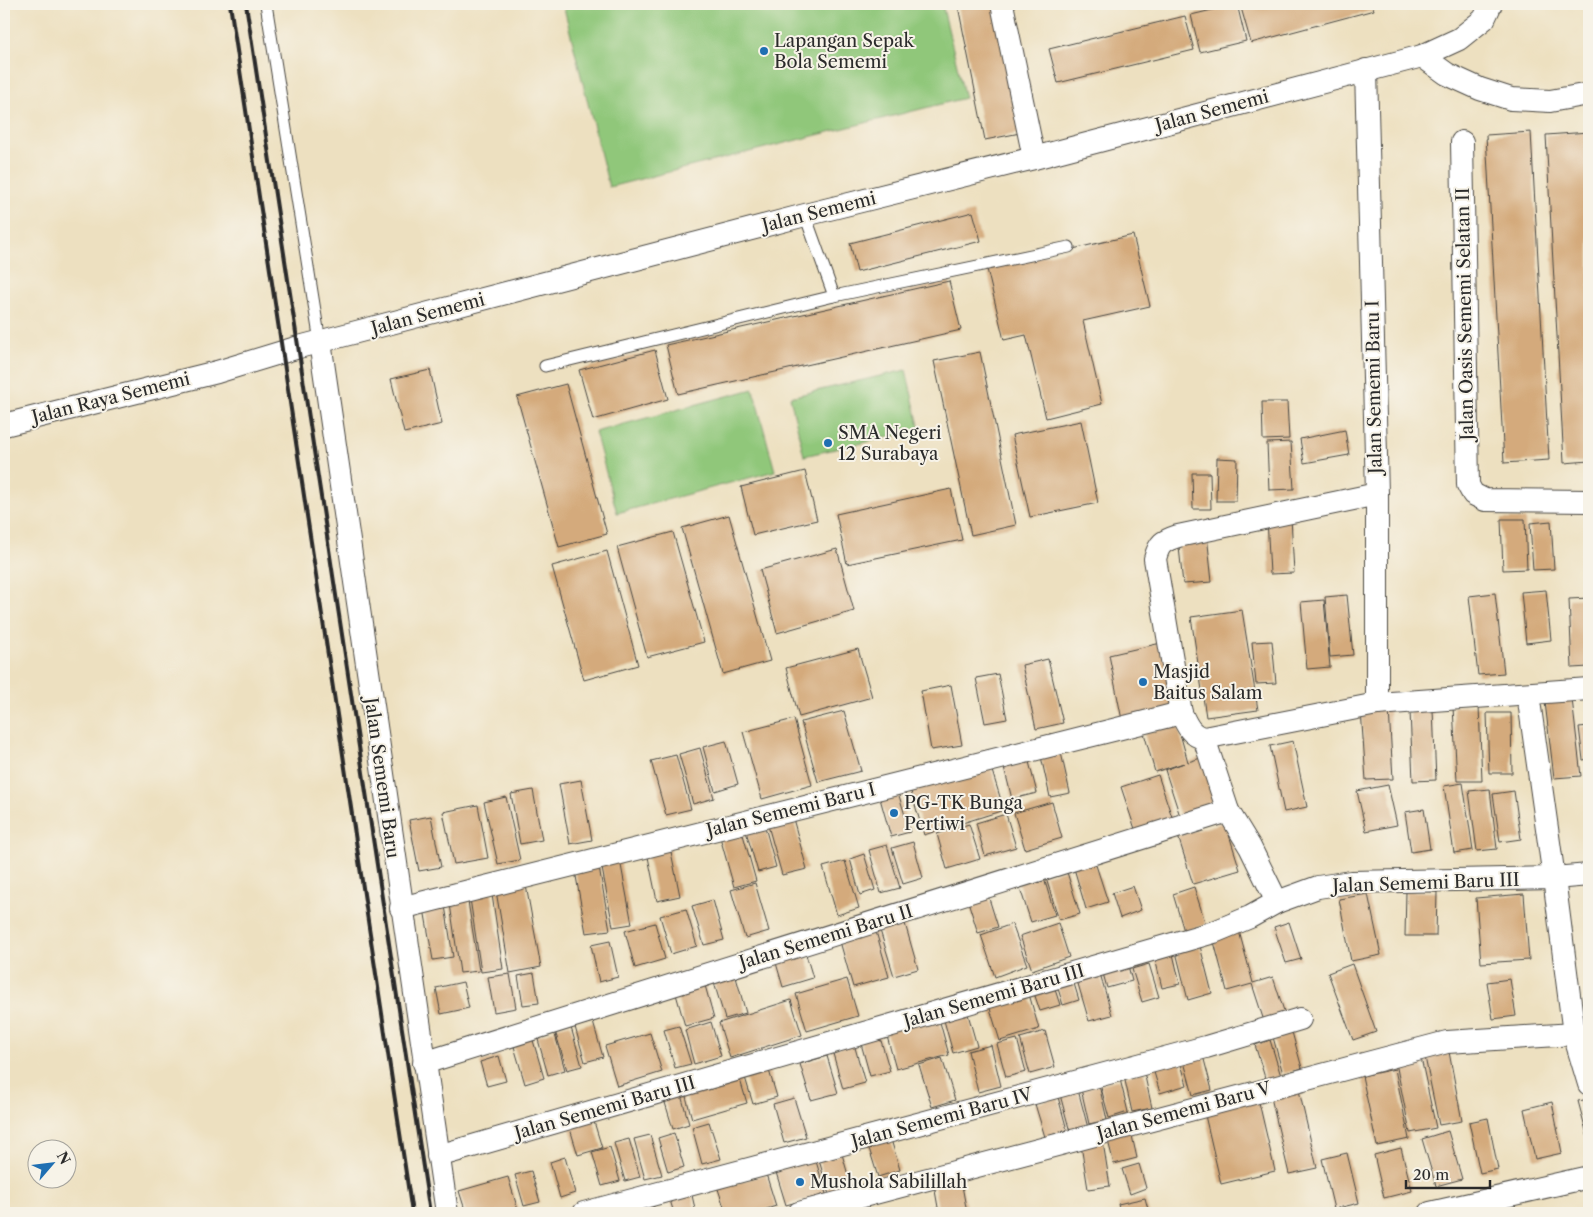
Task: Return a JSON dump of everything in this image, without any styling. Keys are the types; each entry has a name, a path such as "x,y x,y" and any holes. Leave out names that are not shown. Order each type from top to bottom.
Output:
{"street":[{"path":"1002,4 1034,158"},
{"name":"Jalan Sememi","path":"218,372 320,342 1422,56 1459,39 1484,19 1491,4"},
{"path":"1422,56 1447,74 1480,89 1511,98 1550,101 1589,94"},
{"name":"Jalan Sememi Baru I","path":"1366,70 1376,494 1377,704"},
{"name":"Jalan Oasis Sememi Selatan II","path":"1462,142 1468,485 1473,494 1486,500 1589,500"},
{"name":"Jalan Sememi Baru","path":"320,342 401,908 447,1213"},
{"name":"Jalan Raya Sememi","path":"4,425 218,372"},
{"path":"1376,494 1178,536 1165,540 1158,547 1155,559 1181,713 1192,732 1204,738 1377,704 1589,689"},
{"path":"1528,694 1574,1034 1589,1084"},
{"name":"Jalan Sememi Baru I","path":"401,908 1181,713"},
{"path":"1204,738 1228,811 1250,847 1277,902"},
{"name":"Jalan Sememi Baru II","path":"424,1063 1228,811"},
{"name":"Jalan Sememi Baru III","path":"438,1156 1214,932 1250,917 1277,902 1318,887 1350,882 1554,878 1589,875"},
{"name":"Jalan Sememi Baru IV","path":"584,1213 1196,1050 1300,1019"},
{"name":"Jalan Sememi Baru V","path":"799,1213 1447,1042 1574,1034"},
{"path":"1430,1213 1589,1177"}],"lane":[{"path":"266,4 320,342"},
{"path":"805,215 834,296"},
{"path":"545,366 834,296 1069,247"}],"green space":[{"name":"Lapangan Sepak Bola Sememi","path":"563,4 942,4 965,98 609,187"},
{"path":"906,370 920,430 804,456 790,397"},
{"path":"753,389 775,471 617,513 595,432"}],"building":[{"path":"994,4 1020,133 985,140 958,6"},
{"path":"1237,4 1246,41 1200,52 1191,15"},
{"path":"1240,4 1372,4 1374,10 1251,43"},
{"path":"1185,16 1194,50 1058,83 1049,49"},
{"path":"1531,132 1549,460 1504,463 1486,135"},
{"path":"1589,132 1589,461 1564,463 1546,135"},
{"path":"973,212 981,241 857,272 850,243"},
{"path":"1133,235 1150,306 1083,321 1102,404 1046,418 1026,335 1004,340 987,269"},
{"path":"949,281 961,330 678,394 666,345"},
{"path":"655,350 668,399 593,420 579,370"},
{"path":"980,352 1016,525 971,535 934,361"},
{"path":"430,370 442,424 404,433 391,379"},
{"path":"566,384 607,534 559,547 517,397"},
{"path":"1262,402 1287,402 1289,439 1263,440"},
{"path":"1081,421 1098,503 1030,517 1012,435"},
{"path":"1345,430 1349,455 1304,463 1300,439"},
{"path":"1291,442 1294,489 1269,490 1267,443"},
{"path":"1217,458 1237,459 1236,501 1216,501"},
{"path":"805,471 817,520 753,535 741,487"},
{"path":"1192,473 1210,473 1211,509 1193,509"},
{"path":"951,489 962,540 847,564 836,514"},
{"path":"729,515 770,661 723,674 682,528"},
{"path":"1291,517 1294,573 1270,574 1267,518"},
{"path":"1501,519 1525,519 1527,569 1503,570"},
{"path":"1551,521 1554,569 1533,570 1530,523"},
{"path":"673,532 704,642 647,657 617,547"},
{"path":"1207,535 1212,582 1183,584 1178,538"},
{"path":"837,549 854,611 777,633 760,570"},
{"path":"607,551 638,665 584,680 552,566"},
{"path":"1546,590 1551,640 1526,643 1521,592"},
{"path":"1495,593 1504,673 1478,675 1469,596"},
{"path":"1347,595 1353,655 1330,657 1325,597"},
{"path":"1589,598 1589,667 1572,668 1569,599"},
{"path":"1324,600 1330,667 1307,669 1301,602"},
{"path":"1242,610 1258,710 1206,717 1191,617"},
{"path":"1272,641 1276,683 1256,684 1252,642"},
{"name":"Masjid Baitus Salam","path":"1161,643 1177,710 1122,720 1109,655"},
{"path":"858,649 872,697 799,717 786,668"},
{"path":"1048,659 1063,723 1036,729 1022,665"},
{"path":"998,674 1007,719 985,723 976,678"},
{"path":"951,685 962,745 931,750 921,691"},
{"path":"1572,699 1581,776 1554,778 1545,702"},
{"path":"1479,706 1482,781 1457,781 1453,707"},
{"path":"1389,709 1393,779 1366,780 1361,710"},
{"path":"1433,710 1436,780 1413,781 1410,711"},
{"path":"844,711 861,771 818,782 801,722"},
{"path":"1487,713 1511,713 1512,773 1489,773"},
{"path":"794,719 812,785 762,799 743,732"},
{"path":"1177,723 1188,762 1204,757 1219,804 1180,816 1165,770 1184,763 1155,772 1144,733"},
{"path":"1589,726 1589,759 1583,760 1579,727"},
{"path":"726,741 738,784 715,791 703,747"},
{"path":"1293,741 1307,807 1284,812 1270,746"},
{"path":"700,748 714,798 693,804 679,754"},
{"path":"1060,748 1070,793 1050,797 1040,752"},
{"path":"1027,754 1037,793 1012,799 1002,759"},
{"path":"676,755 691,809 666,815 651,761"},
{"path":"989,761 1004,810 924,835 909,785"},
{"path":"1158,775 1173,820 1136,832 1121,787"},
{"path":"581,780 592,840 570,844 559,784"},
{"path":"1463,783 1473,850 1454,853 1444,786"},
{"path":"1388,785 1397,825 1366,831 1357,791"},
{"name":"PG-TK Bunga Pertiwi","path":"897,789 910,832 891,837 879,795"},
{"path":"1490,789 1497,849 1477,851 1469,791"},
{"path":"533,790 542,840 520,844 511,794"},
{"path":"1514,791 1521,839 1500,842 1493,794"},
{"path":"506,797 520,860 498,864 484,802"},
{"path":"1052,802 1062,838 1025,849 1014,813"},
{"path":"478,805 488,858 454,864 443,812"},
{"path":"1424,809 1430,849 1411,852 1405,812"},
{"path":"1006,814 1016,847 985,856 976,823"},
{"path":"792,815 807,869 782,875 767,822"},
{"path":"431,816 441,867 419,871 409,820"},
{"path":"1225,822 1240,870 1193,884 1178,836"},
{"path":"764,823 776,867 758,872 745,828"},
{"path":"969,824 980,859 947,869 937,834"},
{"path":"742,831 756,881 734,887 720,837"},
{"path":"913,842 923,878 903,884 892,848"},
{"path":"887,845 900,888 881,893 869,850"},
{"path":"670,847 680,896 657,901 647,852"},
{"path":"864,854 875,890 860,895 850,859"},
{"path":"1094,859 1108,902 1086,909 1073,865"},
{"path":"620,860 632,924 613,927 601,863"},
{"path":"598,861 610,930 586,933 574,865"},
{"path":"845,861 859,908 837,915 823,867"},
{"path":"1066,869 1080,914 1059,920 1045,875"},
{"path":"1043,875 1055,915 1031,922 1018,882"},
{"path":"525,880 541,967 510,973 495,885"},
{"path":"755,883 769,931 745,938 731,890"},
{"path":"1133,886 1141,910 1120,918 1112,893"},
{"path":"1194,887 1206,925 1184,931 1173,894"},
{"path":"491,888 503,969 481,972 469,892"},
{"path":"986,889 998,927 978,933 966,895"},
{"path":"1406,891 1437,892 1436,936 1405,936"},
{"path":"1368,894 1381,955 1351,961 1339,899"},
{"path":"1524,894 1529,960 1481,963 1476,898"},
{"path":"467,895 479,971 460,973 449,897"},
{"path":"444,899 453,957 433,960 423,903"},
{"path":"713,900 724,940 704,945 692,906"},
{"path":"686,909 697,946 671,954 660,916"},
{"path":"904,920 918,969 894,976 879,927"},
{"path":"1289,922 1301,959 1286,963 1274,927"},
{"path":"655,923 665,959 635,968 625,931"},
{"path":"1058,923 1069,957 1032,970 1020,936"},
{"path":"1012,924 1027,965 995,977 981,935"},
{"path":"875,928 889,977 853,987 839,938"},
{"path":"1239,931 1253,983 1273,977 1285,1014 1264,1021 1252,984 1227,991 1213,938"},
{"path":"610,941 618,977 599,982 591,945"},
{"path":"1200,946 1212,993 1188,1000 1176,952"},
{"path":"804,948 813,978 783,987 774,956"},
{"path":"1173,954 1180,984 1162,988 1155,958"},
{"path":"1126,958 1132,981 1107,988 1101,966"},
{"path":"1149,964 1159,997 1142,1002 1132,969"},
{"path":"1352,964 1376,1032 1353,1040 1328,973"},
{"path":"734,970 746,1013 725,1019 712,976"},
{"path":"1099,970 1112,1015 1089,1021 1076,977"},
{"path":"534,973 539,1003 523,1005 518,976"},
{"path":"510,974 516,1008 494,1012 488,977"},
{"path":"1072,977 1079,1000 1063,1005 1056,982"},
{"path":"703,978 714,1018 685,1026 674,987"},
{"path":"847,979 858,1016 807,1031 796,994"},
{"path":"1510,979 1516,1016 1493,1019 1487,982"},
{"path":"1052,980 1060,1005 1040,1011 1032,987"},
{"path":"463,982 469,1008 441,1014 436,988"},
{"path":"1027,987 1039,1029 1000,1041 987,999"},
{"path":"791,1000 802,1035 730,1058 719,1023"},
{"path":"966,1007 977,1046 953,1053 942,1013"},
{"path":"938,1015 949,1055 896,1069 885,1029"},
{"path":"593,1022 603,1057 585,1062 575,1027"},
{"path":"711,1022 721,1056 694,1064 685,1030"},
{"path":"570,1024 582,1066 567,1070 554,1028"},
{"path":"679,1026 691,1064 675,1068 664,1030"},
{"path":"554,1031 565,1070 548,1075 537,1036"},
{"path":"1045,1031 1055,1067 1030,1074 1020,1038"},
{"path":"1292,1032 1302,1068 1283,1074 1273,1037"},
{"path":"650,1033 662,1072 617,1086 605,1046"},
{"path":"879,1034 890,1071 870,1076 860,1040"},
{"path":"532,1037 544,1078 525,1084 513,1043"},
{"path":"1017,1039 1026,1072 1006,1077 997,1044"},
{"path":"1270,1040 1281,1076 1266,1081 1255,1045"},
{"path":"854,1044 865,1083 843,1089 832,1050"},
{"path":"991,1045 1001,1086 978,1092 968,1051"},
{"path":"1202,1052 1212,1090 1193,1095 1183,1058"},
{"path":"1449,1052 1462,1121 1439,1125 1425,1057"},
{"path":"499,1056 506,1081 487,1086 480,1062"},
{"path":"827,1056 838,1093 811,1100 800,1064"},
{"path":"1179,1057 1187,1085 1160,1093 1152,1065"},
{"path":"942,1058 955,1100 932,1107 919,1065"},
{"path":"1421,1058 1436,1128 1410,1133 1396,1063"},
{"path":"768,1067 777,1097 753,1104 744,1074"},
{"path":"1395,1069 1409,1139 1377,1146 1362,1076"},
{"path":"1144,1072 1152,1108 1132,1112 1124,1076"},
{"path":"738,1073 747,1103 692,1119 684,1089"},
{"path":"1120,1079 1128,1112 1109,1118 1100,1084"},
{"path":"1099,1085 1107,1120 1089,1124 1081,1089"},
{"path":"1077,1086 1088,1128 1070,1132 1059,1091"},
{"path":"1298,1086 1317,1168 1289,1174 1270,1093"},
{"path":"680,1091 689,1124 673,1129 663,1096"},
{"path":"1058,1097 1067,1130 1045,1137 1035,1104"},
{"path":"794,1098 806,1137 784,1143 773,1104"},
{"path":"1258,1098 1275,1171 1221,1184 1204,1111"},
{"path":"1589,1099 1589,1142 1578,1101"},
{"path":"1552,1102 1562,1153 1535,1159 1524,1109"},
{"path":"592,1115 602,1148 578,1155 568,1122"},
{"path":"1488,1118 1498,1169 1480,1173 1469,1122"},
{"path":"709,1122 721,1159 702,1164 692,1127"},
{"path":"1130,1127 1137,1158 1114,1164 1106,1133"},
{"path":"1448,1131 1462,1179 1436,1186 1422,1139"},
{"path":"674,1133 684,1167 668,1172 658,1138"},
{"path":"650,1135 662,1175 645,1179 634,1139"},
{"path":"890,1136 900,1170 878,1177 867,1142"},
{"path":"1102,1136 1110,1186 1088,1189 1080,1139"},
{"path":"629,1139 640,1177 625,1181 614,1143"},
{"path":"610,1147 620,1181 602,1186 592,1152"},
{"path":"1401,1148 1412,1191 1384,1198 1374,1155"},
{"path":"1347,1153 1359,1203 1334,1209 1322,1159"},
{"path":"842,1154 852,1189 829,1195 819,1160"},
{"path":"565,1157 575,1193 560,1198 550,1162"},
{"name":"Mushola Sabilillah","path":"815,1158 826,1194 786,1205 775,1169"},
{"path":"1139,1164 1146,1188 1130,1194 1122,1169"},
{"path":"531,1171 540,1202 524,1206 515,1175"},
{"path":"766,1174 776,1206 754,1213 726,1213 718,1189"},
{"path":"508,1177 518,1210 506,1213 466,1213 459,1191"},
{"path":"961,1180 967,1213 939,1213 934,1185"},
{"path":"691,1191 696,1213 674,1213 669,1197"},
{"path":"1145,1198 1149,1213 1120,1213 1118,1204"},
{"path":"863,1199 868,1213 820,1213"},
{"path":"652,1202 656,1213 626,1213"}],"railway":[{"path":"230,4 412,1213"},
{"path":"246,4 430,1213"}],"place":[{"name":"Lapangan Sepak Bola Sememi","path":"764,51"},
{"name":"SMA Negeri 12 Surabaya","path":"828,443"},
{"name":"Masjid Baitus Salam","path":"1143,682"},
{"name":"PG-TK Bunga Pertiwi","path":"894,813"},
{"name":"Mushola Sabilillah","path":"800,1182"}]}
